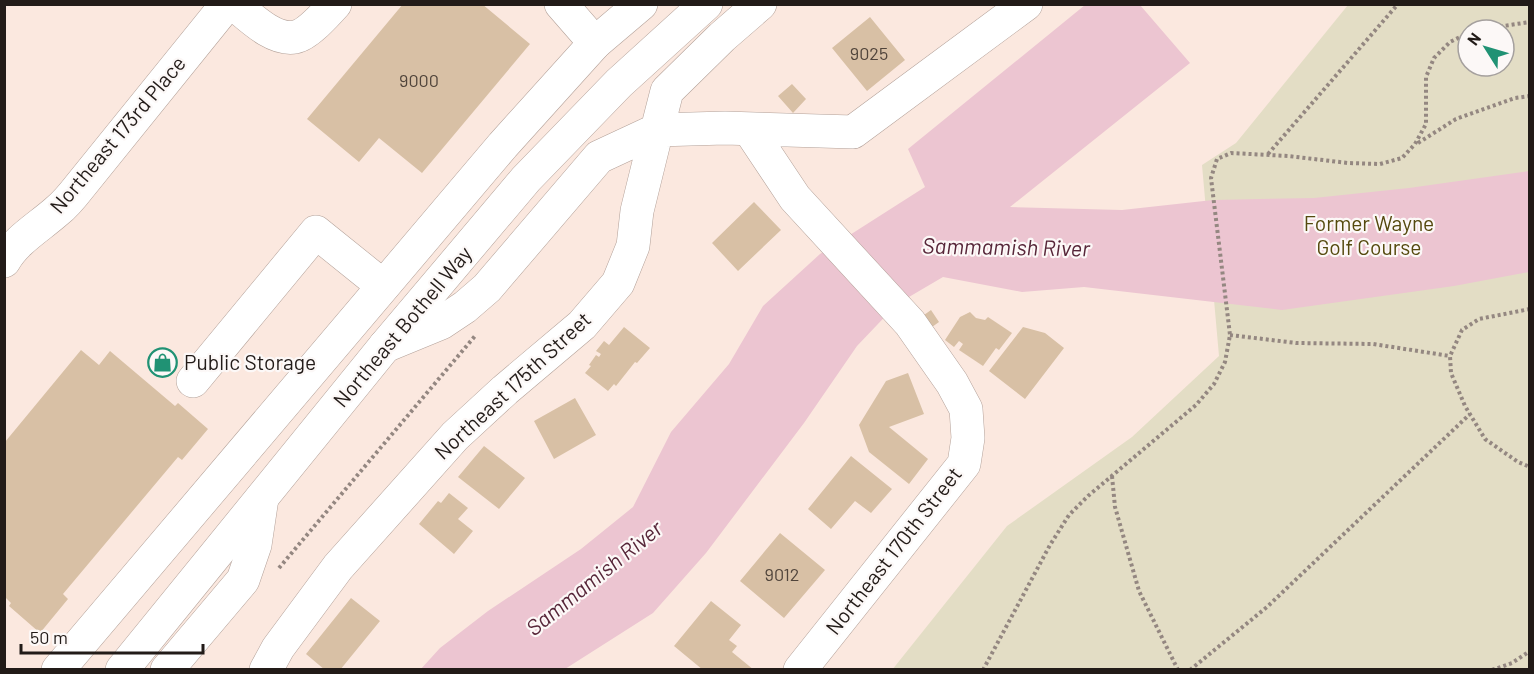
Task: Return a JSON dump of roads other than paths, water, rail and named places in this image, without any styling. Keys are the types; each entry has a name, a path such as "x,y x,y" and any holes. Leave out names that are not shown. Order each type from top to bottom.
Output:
{"street":[{"name":"Northeast 173rd Place","path":"4,261 19,242 60,209 81,186 227,4"},
{"path":"234,4 280,36 296,37 321,20 334,4"},
{"path":"526,179 529,158 536,140 595,70 595,43 561,4"},
{"name":"Northeast Bothell Way","path":"58,669 503,145 595,43 641,4"},
{"name":"Northeast Bothell Way","path":"122,669 385,346 526,179 619,83 706,4"},
{"name":"Northeast 175th Street","path":"266,669 278,648 338,567 455,436 582,325 618,283 633,246 637,211 667,91 722,37 760,4"},
{"path":"385,346 441,323 487,288 599,157 657,130 725,128 853,132 1026,4"},
{"name":"Northeast 170th Street","path":"749,129 795,198 910,323 952,383 966,409 969,438 964,464 800,669"},
{"path":"193,381 316,232 383,286"},
{"path":"167,669 243,580 255,545 262,498"}],"water":[{"name":"Sammamish River","path":"1085,5 1140,5 1190,63 1010,207 1122,210 1213,200 1314,198 1409,188 1529,171 1529,272 1454,286 1282,310 1084,287 1022,292 943,277 897,304 857,346 804,423 706,553 653,613 565,669 420,670 440,648 488,611 581,549 633,507 671,432 729,364 763,306 820,254 925,187 908,149"}],"place":[{"name":"Public Storage","path":"163,363"}],"park label":[{"name":"Former Wayne Golf Course","path":"1369,236"}]}
